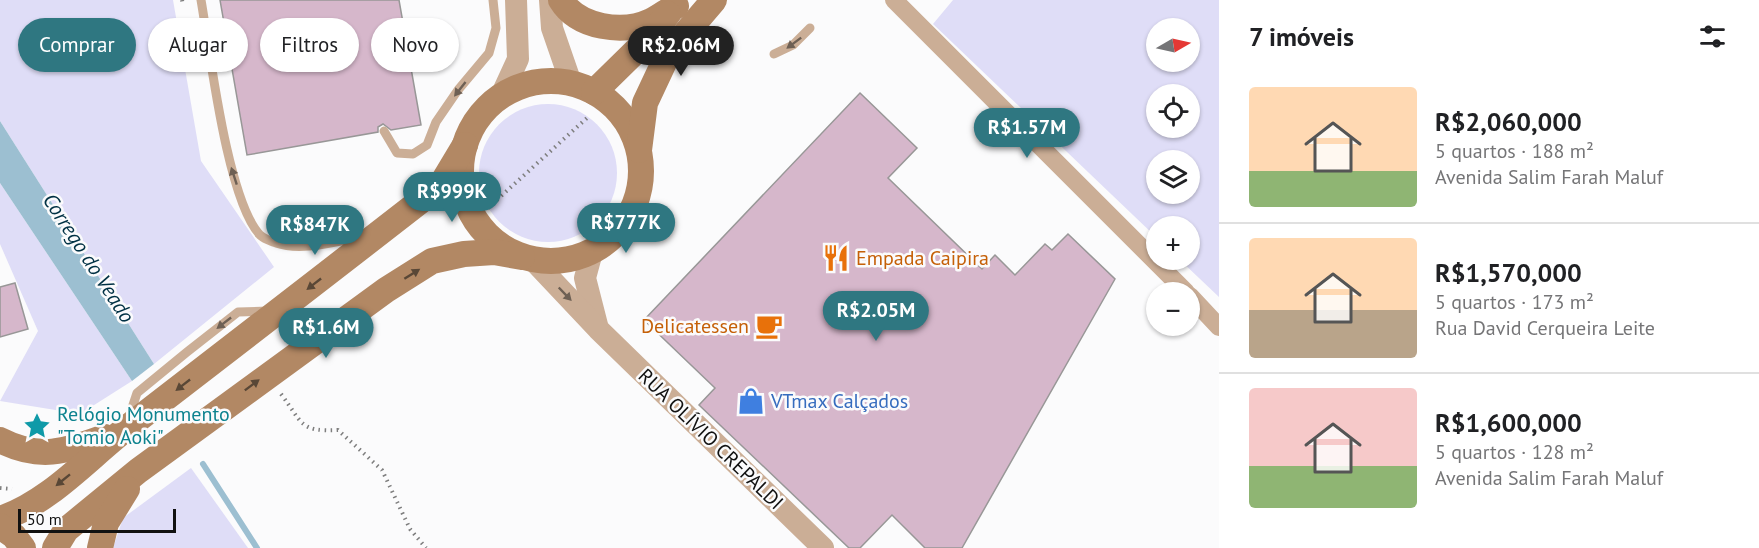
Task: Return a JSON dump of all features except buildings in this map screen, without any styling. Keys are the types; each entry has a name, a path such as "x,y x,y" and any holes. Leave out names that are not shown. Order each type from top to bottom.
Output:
{"main road":[{"path":"561,0 578,18 602,26 631,27 650,21 678,3"},
{"path":"55,548 66,530 138,471 266,375 386,290 432,261 464,254 494,252 545,261 569,260 591,252 616,234 633,209 641,180 638,150 645,103 668,54 714,0"},
{"path":"583,87 645,43 678,3"},
{"path":"0,519 22,512 441,185 479,117 501,96 523,85 547,81 583,87 614,107 624,120 638,150"},
{"path":"465,145 461,179 471,213 492,240 526,258"},
{"path":"0,440 19,450 43,453 69,450 125,430"},
{"path":"100,548 106,523 138,471"},
{"path":"0,526 14,536 23,548"}],"street":[{"path":"501,96 518,59 516,0"},
{"path":"550,0 552,28 583,87"},
{"path":"894,0 1176,282"},
{"path":"591,252 585,278 598,329"},
{"name":"RUA OLÍVIO CREPALDI","path":"526,258 823,548"},
{"path":"1200,307 1219,327"}],"lane":[{"path":"201,0 230,161 243,204 260,235 277,243 298,246 376,235"},
{"path":"384,131 397,153 413,154 427,144 436,122 458,90 489,53 496,28 493,0"},
{"path":"774,54 793,45 810,28"}],"path":[{"path":"488,208 588,117"},
{"path":"266,375 305,427 314,431 338,430 382,470 410,529 426,548"}],"shaded area":[{"path":"0,0 173,0 176,18 148,18 148,72 186,72 201,161 274,267 154,364 0,121"},
{"path":"953,0 1219,0 1219,297 1191,270 1200,270 1200,216 1146,216 1146,227 933,24"},
{"path":"548,104 574,109 597,124 612,147 617,173 612,199 597,222 574,237 548,242 522,237 499,222 484,199 479,173 484,147 499,124 522,109"},
{"path":"0,121 154,364 132,381 0,183"},
{"path":"0,183 132,381 80,414 0,401 38,331 0,244"},
{"path":"191,468 248,548 113,548 123,518"}],"waterway":[{"path":"203,464 257,548"}],"place":[{"name":"Empada Caipira","path":"836,258"},
{"name":"Delicatessen","path":"769,326"},
{"name":"VTmax Calçados","path":"751,401"},
{"name":"Relógio Monumento \"Tomio Aoki\"","path":"37,426"}],"water label":[{"name":"Corrego do Veado","path":"89,258"}]}
